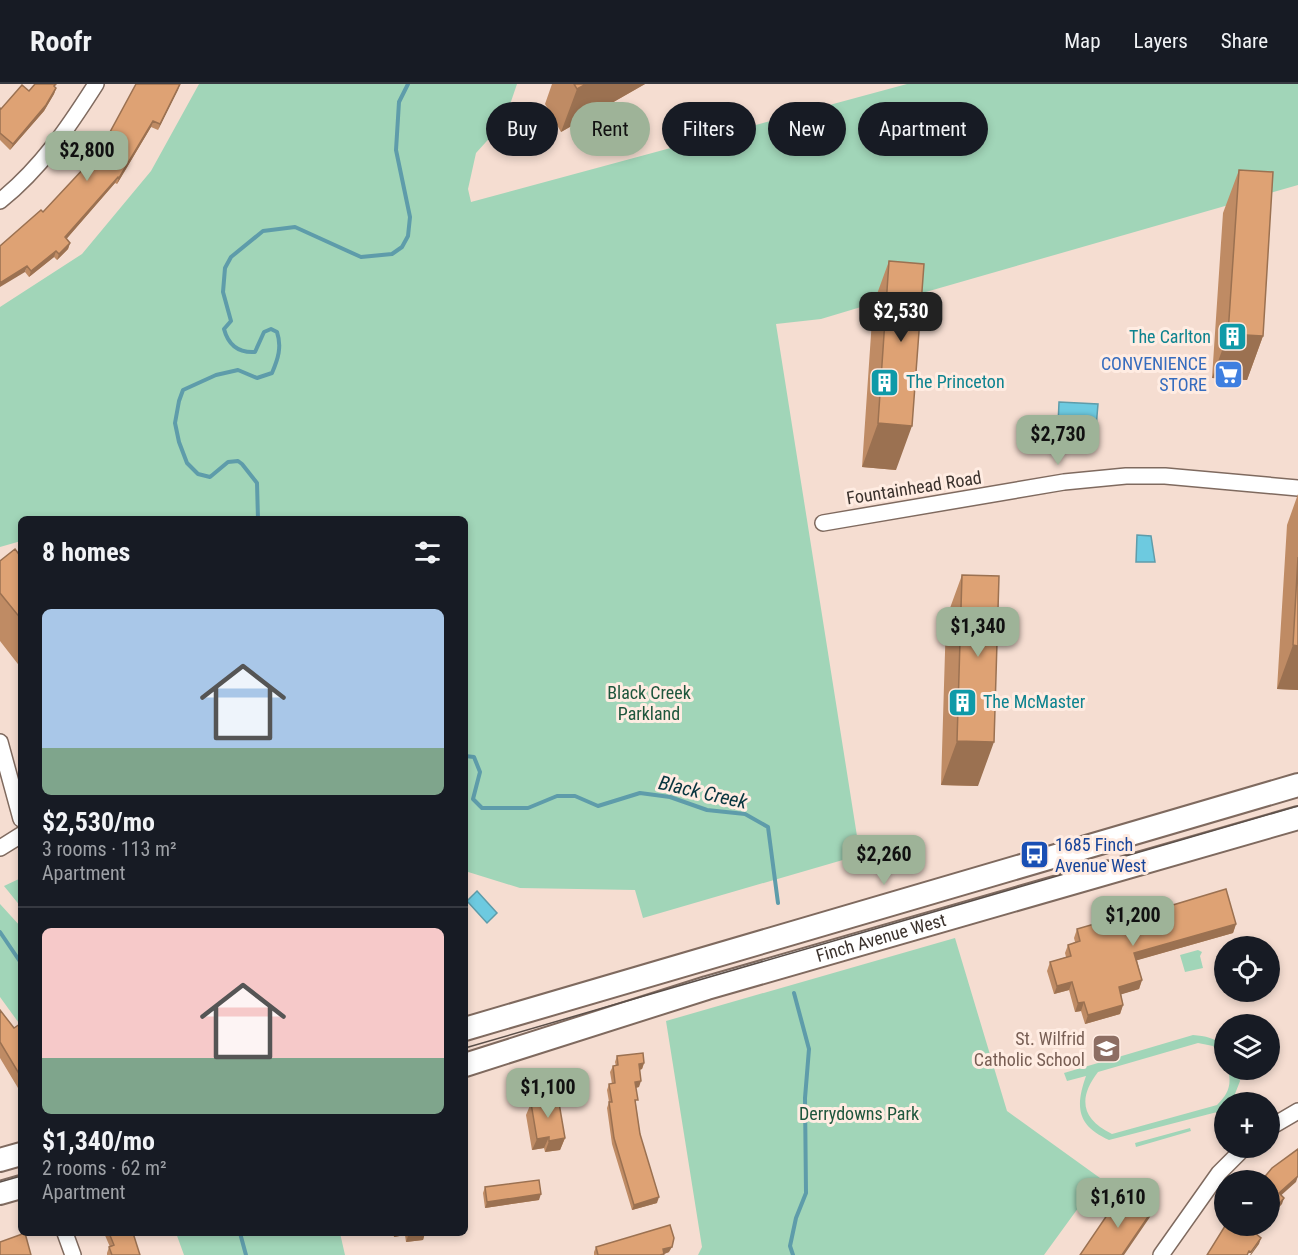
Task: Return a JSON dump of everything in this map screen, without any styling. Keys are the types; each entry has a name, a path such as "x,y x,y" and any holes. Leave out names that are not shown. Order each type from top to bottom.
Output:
{"main road":[{"name":"Finch Avenue West","path":"468,1028 1298,785"},
{"name":"Finch Avenue West","path":"468,1064 707,988 1298,818"},
{"path":"0,1160 18,1155"},
{"path":"0,1193 18,1188"}],"street":[{"path":"3,193 63,136 96,84"},
{"name":"Fountainhead Road","path":"822,523 1072,481 1126,476 1165,476 1298,488"},
{"path":"0,742 9,767 12,794 18,811"},
{"path":"0,848 18,836"},
{"path":"1280,1122 1298,1111"},
{"path":"1161,1255 1219,1173 1234,1158"},
{"path":"66,1236 73,1255"}],"green space":[{"name":"Black Creek Parkland","path":"199,84 517,84 511,102 486,102 486,142 476,153 468,189 471,202 641,156 650,156 650,154 662,150 662,156 756,156 756,125 768,122 768,156 846,156 846,102 840,102 907,84 1298,84 1298,185 891,302 881,301 821,319 776,324 860,855 643,918 635,890 520,888 468,872 468,516 18,516 18,542 0,547 0,307 82,254 151,171"},
{"path":"18,879 18,903 4,886"},
{"path":"0,904 18,924 18,1022 0,997"},
{"name":"Derrydowns Park","path":"955,938 1007,1111 1100,1178 1044,1255 698,1255 702,1247 666,1021"},
{"path":"1198,950 1202,952 1200,956 1203,968 1185,972 1180,955"},
{"path":"1193,1035 1210,1038 1214,1040 1214,1047 1198,1043 1098,1072 1085,1099 1089,1115 1094,1122 1112,1134 1214,1106 1214,1113 1109,1140 1090,1128 1081,1114 1080,1097 1086,1076 1067,1081 1064,1073"},
{"path":"551,1075 553,1085 535,1088 534,1078"},
{"path":"1230,1080 1240,1081 1236,1092 1226,1092"},
{"path":"1190,1128 1191,1131 1136,1147 1135,1143"},
{"path":"177,1236 341,1236 345,1255 184,1255"}],"water":[{"path":"1059,402 1098,404 1096,428 1058,425"},
{"path":"1137,535 1151,536 1155,562 1136,562"},
{"path":"477,891 497,913 487,923 468,900"}],"building":[{"path":"35,84 56,84 54,86 56,88 46,105 13,144 0,133 0,108 22,85 29,91"},
{"path":"136,84 180,84 160,124 153,121 119,178 65,237 70,243 59,254 56,251 31,271 27,266 0,283 0,246 41,210 43,212 85,167 101,142 104,143"},
{"path":"574,84 586,84 577,89"},
{"path":"1239,170 1273,172 1263,336 1228,334"},
{"path":"889,261 924,264 912,426 878,423"},
{"path":"15,549 18,553 18,615 0,593 0,561"},
{"path":"1298,557 1298,646 1293,645"},
{"path":"962,575 999,576 994,742 957,741"},
{"path":"1226,889 1236,924 1134,953 1142,980 1119,987 1123,1005 1088,1015 1084,1002 1078,1003 1072,982 1057,986 1050,962 1071,956 1068,945 1080,941 1077,929 1122,916 1123,920"},
{"path":"0,1010 14,1028 18,1025 18,1072 0,1042"},
{"path":"643,1053 644,1063 639,1064 641,1081 635,1082 638,1100 635,1100 640,1134 659,1197 634,1205 614,1138 609,1084 615,1083 613,1066 618,1065 617,1056"},
{"path":"552,1092 554,1103 559,1103 565,1138 549,1141 549,1137 537,1139 531,1103 543,1101 541,1094"},
{"path":"1298,1149 1298,1176 1280,1192 1280,1170 1270,1170"},
{"path":"539,1180 541,1194 487,1202 485,1187"},
{"path":"1118,1199 1129,1206 1133,1199 1152,1211 1122,1255 1080,1255"},
{"path":"670,1225 674,1238 672,1247 663,1249 664,1254 598,1255 596,1247"},
{"path":"18,1236 26,1236 31,1255 0,1255 0,1242"},
{"path":"110,1236 134,1236 140,1255 112,1255 109,1247 114,1245"},
{"path":"1219,1236 1259,1236 1261,1238 1247,1255 1207,1255"}],"waterway":[{"name":"Black Creek","path":"258,516 257,483 242,464 238,461 228,462 210,477 198,474 187,463 175,423 183,390 216,375 238,370 257,378 272,373 276,363 279,353 277,332 271,329 264,332 255,352 239,349 228,339 224,329 231,321 223,292 225,268 231,257 263,231 295,227 361,257 392,254 402,247 408,236 410,217 396,150 399,102 408,84"},
{"name":"Black Creek","path":"468,756 474,757 480,772 473,799 482,808 528,808 557,796 575,796 598,806 640,793 670,797 707,810 745,814 768,827 778,903"},
{"path":"0,932 18,959"},
{"name":"Black Creek","path":"793,1255 790,1246 796,1218 806,1193 805,1098 809,1049 794,993"},
{"path":"241,1236 246,1255"}],"tram line":[{"path":"468,1047 1298,806"},
{"path":"0,1182 18,1177"}],"place":[{"name":"The Carlton","path":"1232,337"},
{"name":"CONVENIENCE STORE","path":"1228,374"},
{"name":"The Princeton","path":"885,382"},
{"name":"The McMaster","path":"962,702"},
{"name":"1685 Finch Avenue West","path":"1034,855"},
{"name":"St. Wilfrid Catholic School","path":"1106,1049"}]}
